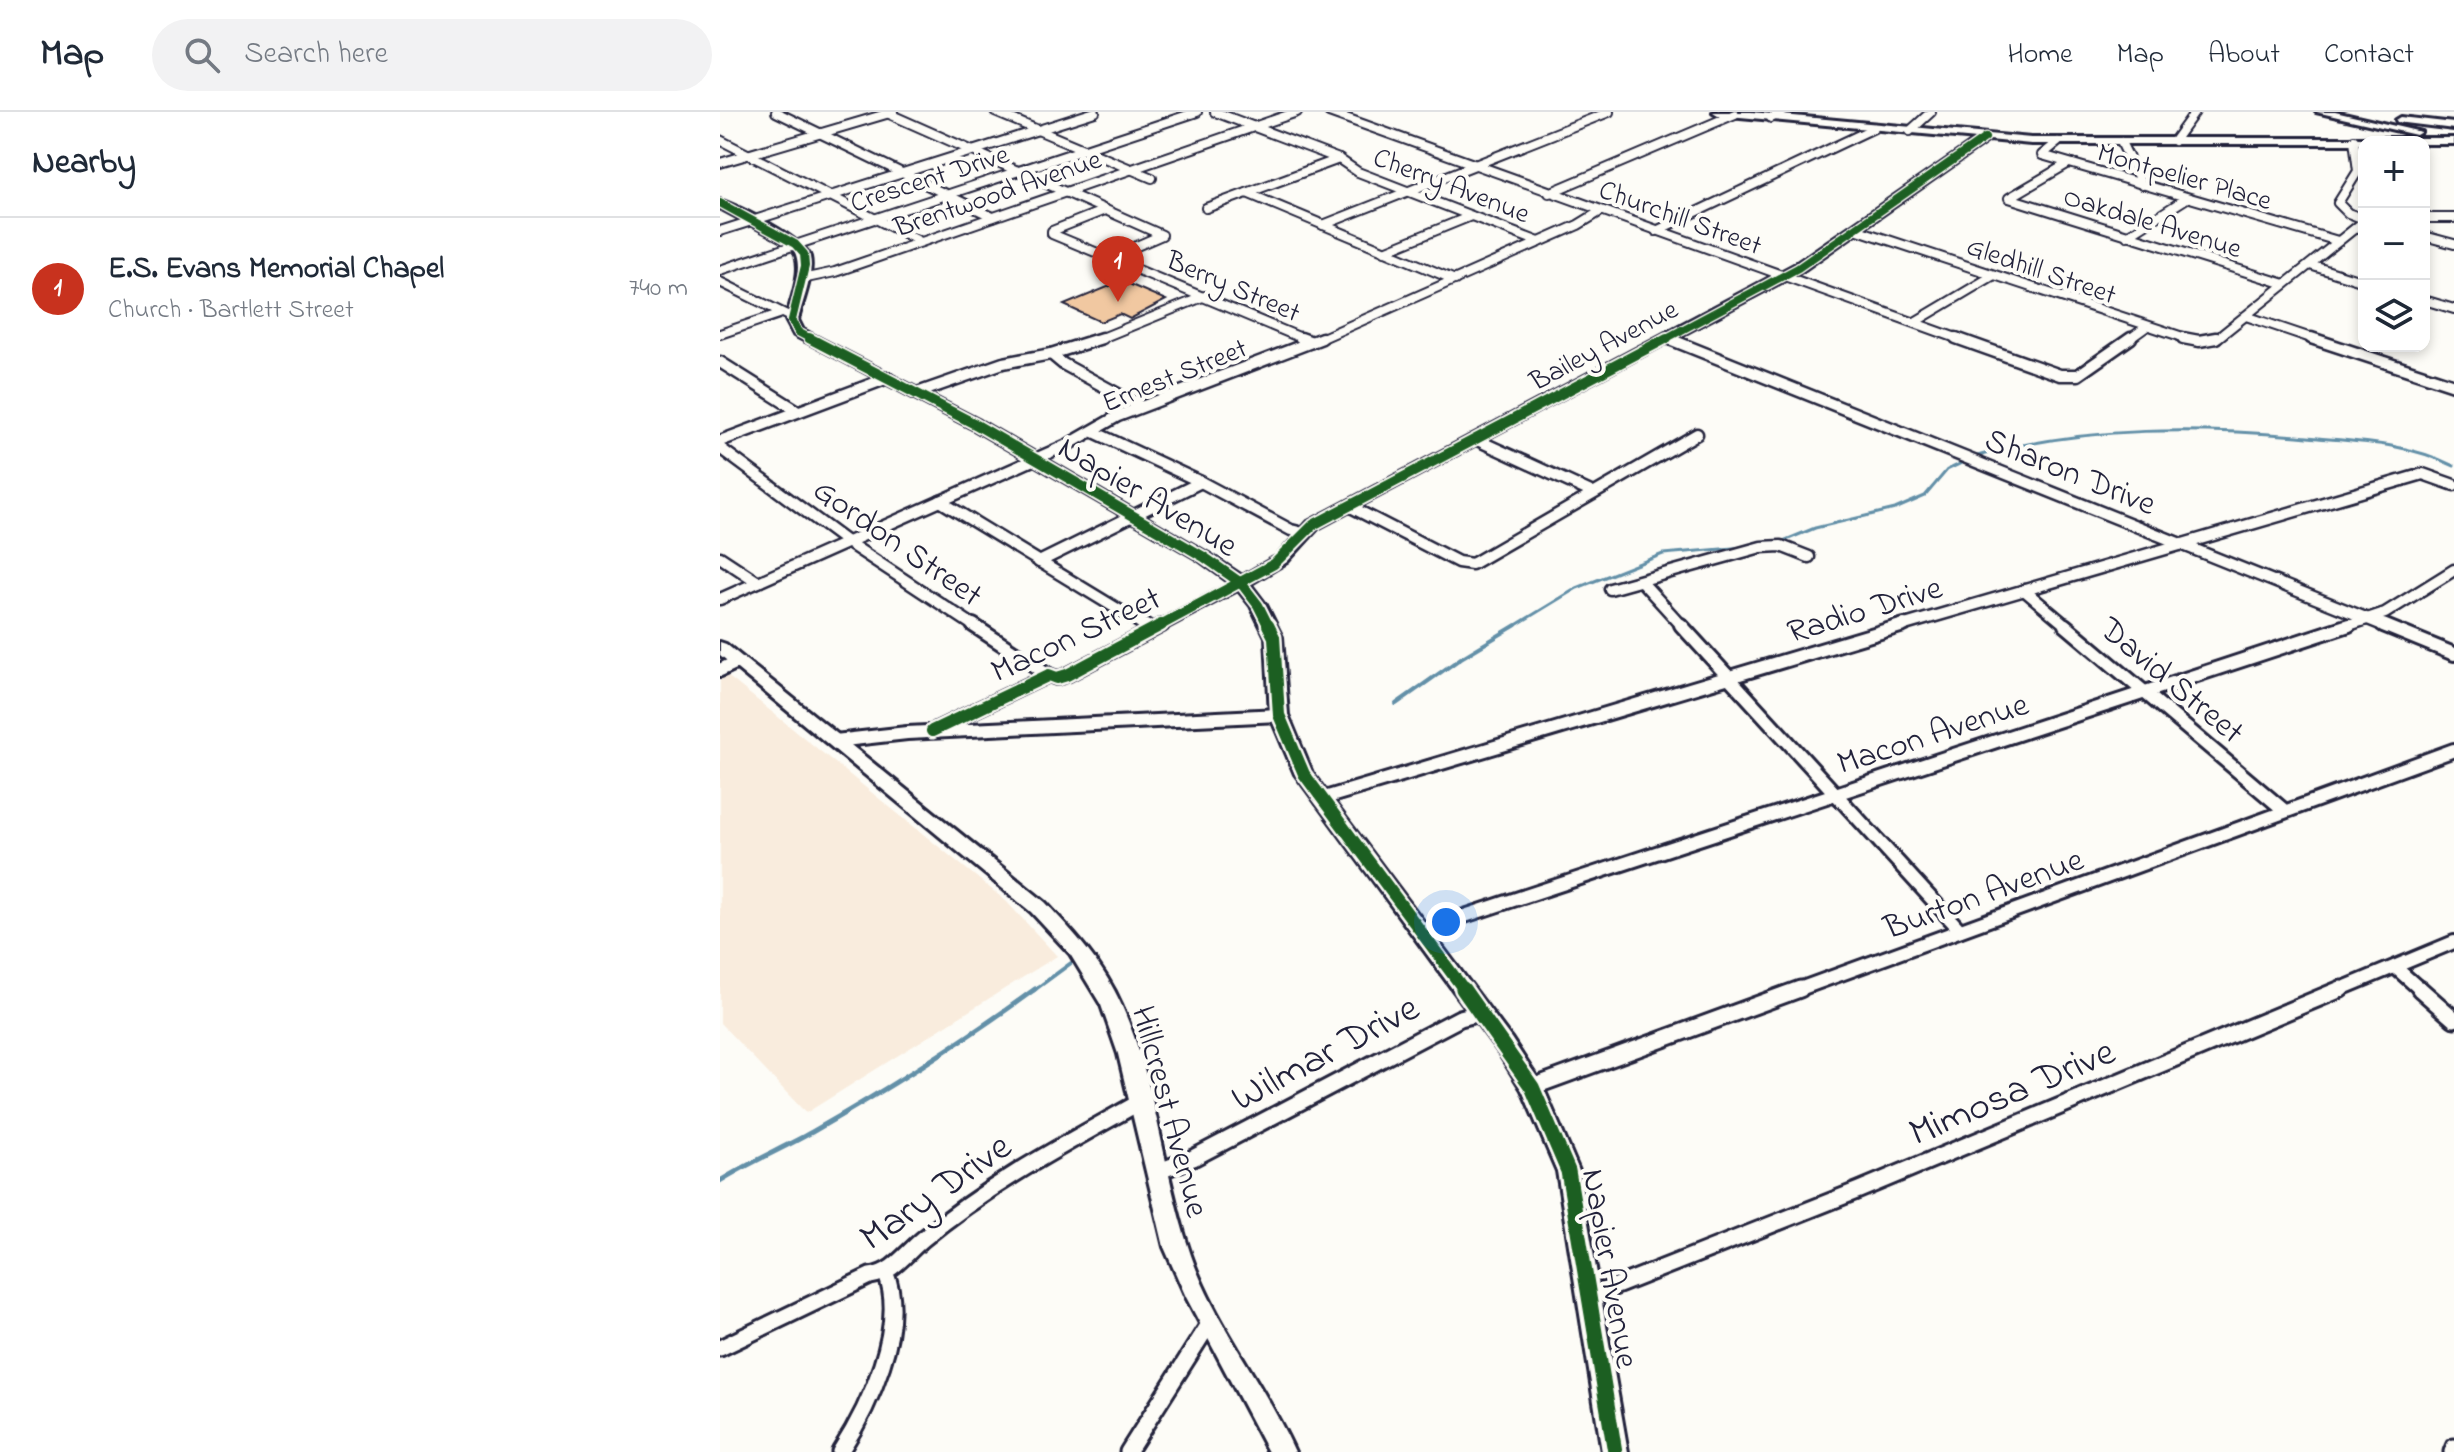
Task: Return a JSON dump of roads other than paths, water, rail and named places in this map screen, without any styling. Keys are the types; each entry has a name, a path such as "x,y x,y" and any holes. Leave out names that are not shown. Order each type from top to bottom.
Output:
{"street":[{"path":"776,112 993,217"},
{"path":"720,163 889,112 1162,235 1109,258"},
{"path":"995,112 1152,178"},
{"path":"720,231 1095,112"},
{"name":"Crescent Drive","path":"720,270 1197,112"},
{"name":"Cherry Avenue","path":"1215,112 1339,159 1358,172 1539,242"},
{"name":"Brentwood Avenue","path":"802,279 835,272 1297,112"},
{"name":"Churchill Street","path":"1329,112 2069,376 2078,375 2146,327"},
{"path":"1323,225 1609,112"},
{"path":"1718,112 1985,138 2058,142 2358,140"},
{"path":"1771,118 1783,112"},
{"path":"1910,131 1931,112"},
{"path":"2174,141 2195,112"},
{"path":"2321,112 2427,133"},
{"path":"2349,112 2454,133"},
{"path":"1549,193 1735,114"},
{"path":"1656,231 1874,128"},
{"path":"2408,136 2454,133"},
{"path":"2423,136 2454,133"},
{"name":"Bailey Avenue","path":"1241,583 1282,559 1303,533 1349,506 1782,275 1855,229 1985,138"},
{"path":"720,140 921,242"},
{"path":"2354,140 2358,171 2338,203 2358,217"},
{"name":"Montpelier Place","path":"2058,142 2042,155 2338,241"},
{"path":"2121,142 2142,185"},
{"path":"1206,208 1339,159"},
{"name":"Oakdale Avenue","path":"2067,164 2009,198 2285,284"},
{"path":"1247,193 1455,280"},
{"path":"2127,236 2187,198"},
{"path":"720,203 795,244 806,260 802,279 786,316"},
{"name":"Berry Street","path":"1105,210 1052,232 1055,236 1312,342"},
{"name":"Ernest Street","path":"720,599 1094,432 1107,421 1140,406 1192,390 1312,342 1539,242 1601,211"},
{"path":"1385,251 1471,216"},
{"path":"2430,218 2454,218"},
{"path":"2246,316 2358,225"},
{"name":"Gledhill Street","path":"1855,229 2191,341 2216,338 2246,316"},
{"path":"2430,238 2454,244"},
{"path":"2310,265 2358,280"},
{"path":"1915,322 1994,275"},
{"path":"720,282 786,316"},
{"path":"917,393 1003,363 1051,354 1096,340 1205,296"},
{"path":"2430,302 2454,309"},
{"path":"720,334 786,316"},
{"name":"Napier Avenue","path":"786,316 803,335 917,393 1204,557 1241,583 1258,605 1274,637 1279,715 1304,774 1532,1087 1568,1171 1615,1452"},
{"path":"2246,316 2454,385"},
{"name":"Sharon Drive","path":"1667,338 2182,542 2454,654"},
{"path":"1051,354 1140,406"},
{"path":"720,362 798,411"},
{"path":"720,441 888,378"},
{"path":"1094,432 1201,482 1291,530 1303,533"},
{"path":"1349,506 1466,565 1697,434"},
{"path":"1475,439 1593,493"},
{"name":"Gordon Street","path":"720,448 847,542 1049,675"},
{"name":"Radio Drive","path":"1321,799 2182,542 2423,474 2454,485"},
{"path":"1039,562 1201,482"},
{"path":"940,501 1152,630"},
{"path":"1610,589 1761,547 1781,546 1809,557"},
{"path":"720,557 758,582"},
{"name":"Macon Avenue","path":"1419,931 2385,613 2454,570"},
{"path":"1641,581 1732,677 1960,930"},
{"name":"Macon Street","path":"932,731 1049,675 1057,678 1067,675 1241,583"},
{"name":"David Street","path":"2024,590 2285,811"},
{"name":"Hillcrest Avenue","path":"720,647 729,666 835,741 1058,926 1094,973 1111,1004 1129,1054 1176,1247 1211,1321 1282,1452"},
{"path":"835,741 932,731 1279,715"},
{"name":"Burton Avenue","path":"1532,1087 2454,750"},
{"name":"Mimosa Drive","path":"1591,1296 1775,1224 2454,942"},
{"path":"2395,967 2454,1019"},
{"name":"Wilmar Drive","path":"1157,1172 1193,1158 1460,1018 1480,1013"},
{"name":"Mary Drive","path":"720,1348 870,1276 886,1274 907,1252 994,1186 1140,1102"},
{"path":"840,1452 867,1405 885,1357 894,1294 886,1274"},
{"path":"1128,1452 1211,1321"}],"waterway":[{"path":"1974,457 2058,439 2145,431 2189,431 2275,434 2371,443 2421,453 2454,466"},
{"path":"1781,542 1815,528 1895,509 1925,496 1947,470 1966,461"},
{"path":"1513,627 1577,588 1663,554 1745,547"},
{"path":"1396,704 1461,658 1516,625"},
{"path":"1033,991 1071,963"},
{"path":"720,1181 869,1098 1035,989"}],"place":[{"name":"E.S. Evans Memorial Chapel","path":"1118,302"}]}
